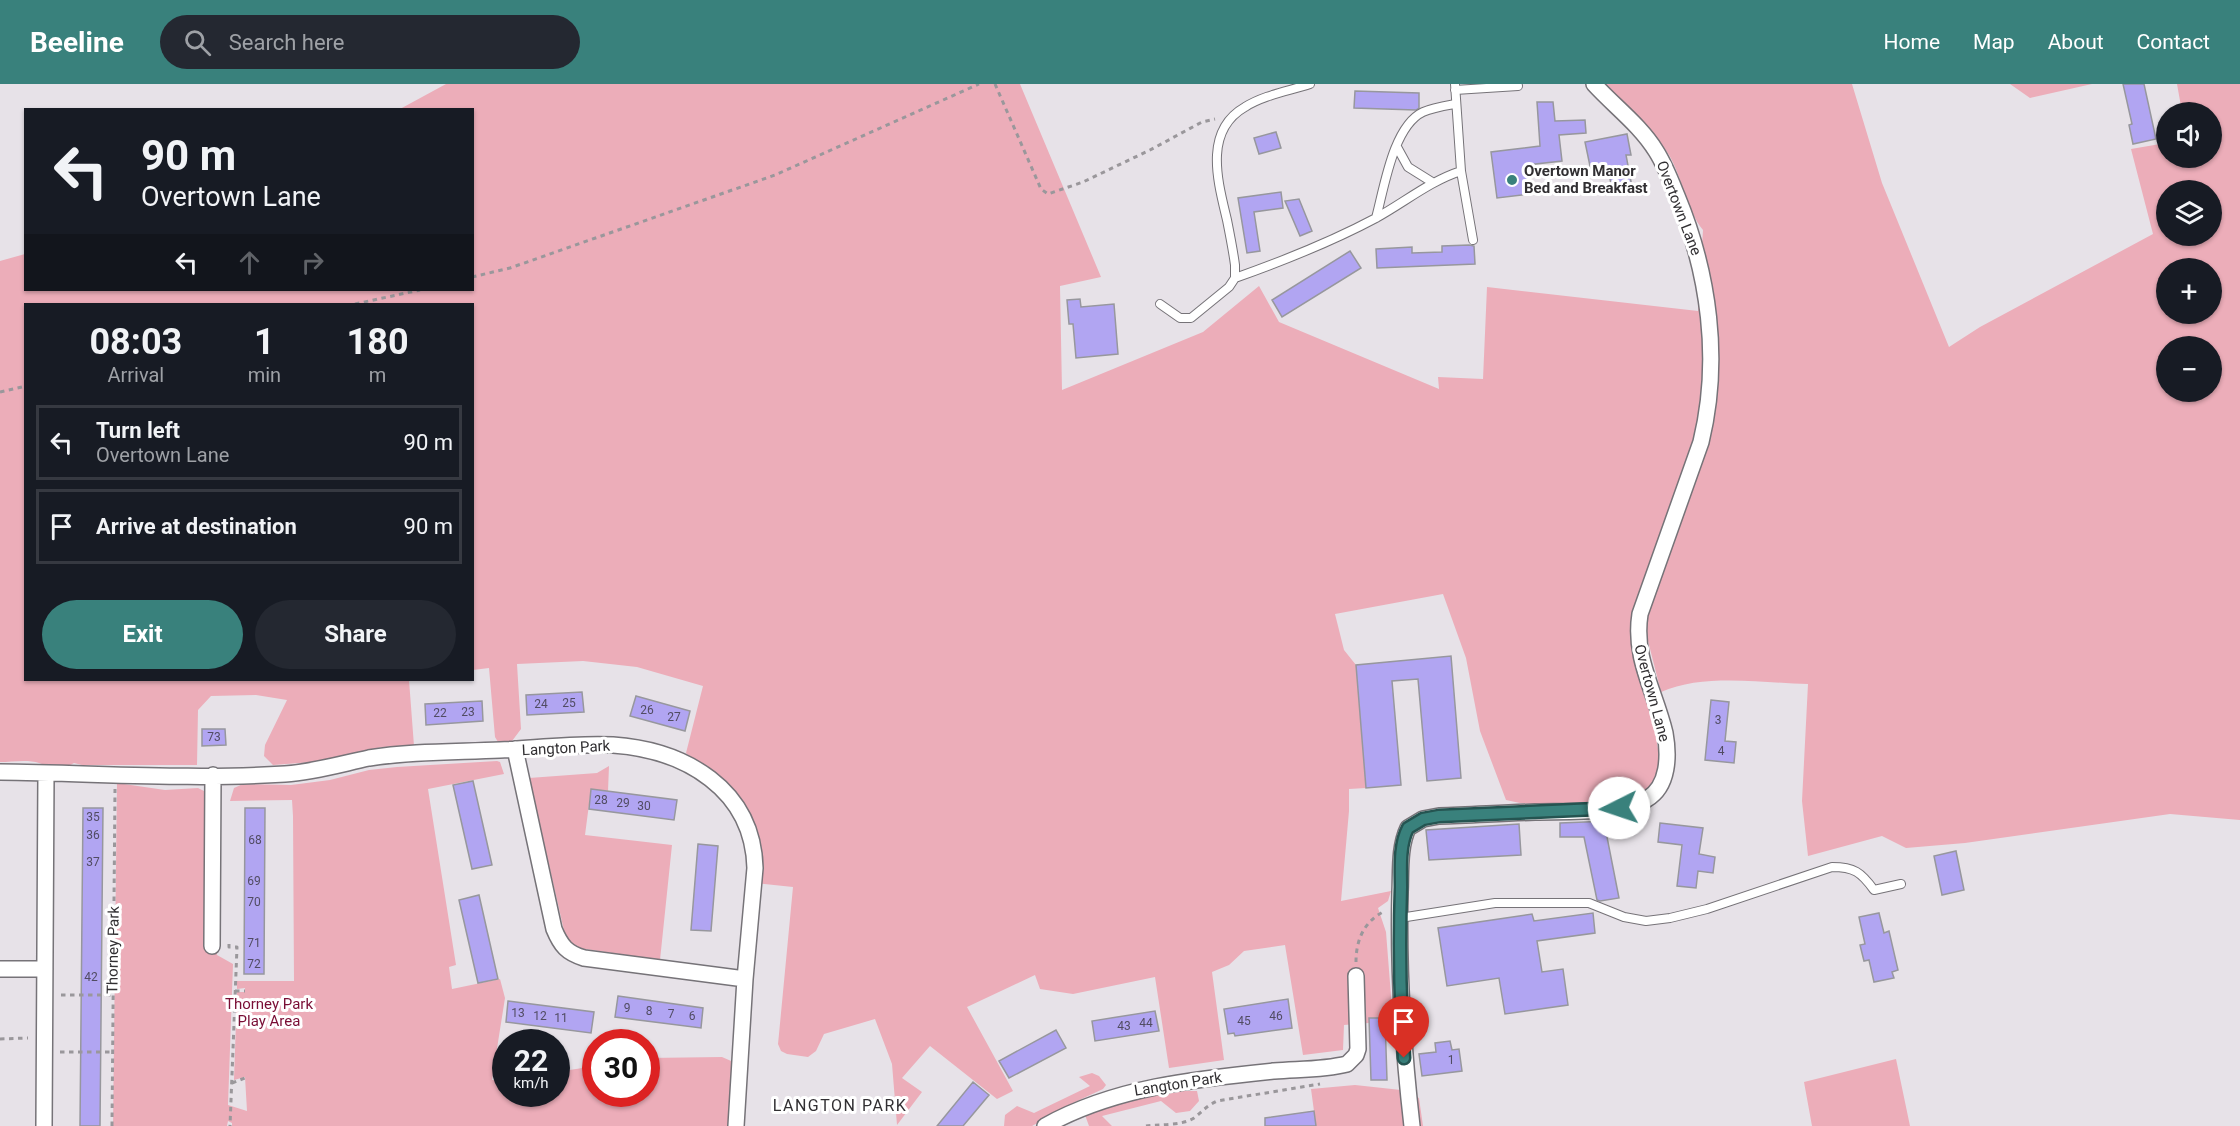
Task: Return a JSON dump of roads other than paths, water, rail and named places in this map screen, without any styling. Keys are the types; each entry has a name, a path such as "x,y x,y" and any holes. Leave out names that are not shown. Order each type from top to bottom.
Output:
{"street":[{"name":"Overtown Lane","path":"1412,1126 1401,1013 1400,912 1404,836 1408,828 1414,823 1439,816 1625,807 1646,800 1652,795 1660,786 1665,773 1667,746 1640,654 1638,627 1640,614 1701,442 1711,376 1708,313 1698,255 1664,165 1646,138 1594,84"},
{"name":"Langton Park","path":"736,1126 745,979 755,868 755,849 740,809 718,784 680,761 636,748 586,745 515,749 554,929 563,948 570,954 584,958 745,979"},
{"path":"0,772 213,775 303,773 369,758 515,749"},
{"path":"44,1126 46,772"},
{"path":"212,946 213,775"},
{"path":"0,969 45,969"},
{"name":"Langton Park","path":"1045,1126 1090,1104 1145,1088 1247,1074 1347,1064 1356,1055 1358,1037 1356,976"}],"lane":[{"path":"1235,278 1230,235 1216,172 1217,152 1223,130 1244,107 1310,84"},
{"path":"1473,240 1461,171 1455,87 1518,86"},
{"path":"1376,218 1387,175 1405,130 1423,112 1455,104"},
{"path":"1397,147 1408,167 1432,182"},
{"path":"1160,304 1180,318 1191,318 1217,299 1235,278 1329,241 1376,218 1432,182 1461,171"},
{"path":"1400,912 1495,903 1589,903 1624,917 1646,921 1707,909 1832,867 1846,867 1863,875 1874,890 1901,884"}],"place":[{"name":"Overtown Manor Bed and Breakfast","path":"1512,180"}],"district":[{"name":"LANGTON PARK","path":"840,1105"}],"park label":[{"name":"Thorney Park Play Area","path":"269,1012"}]}
